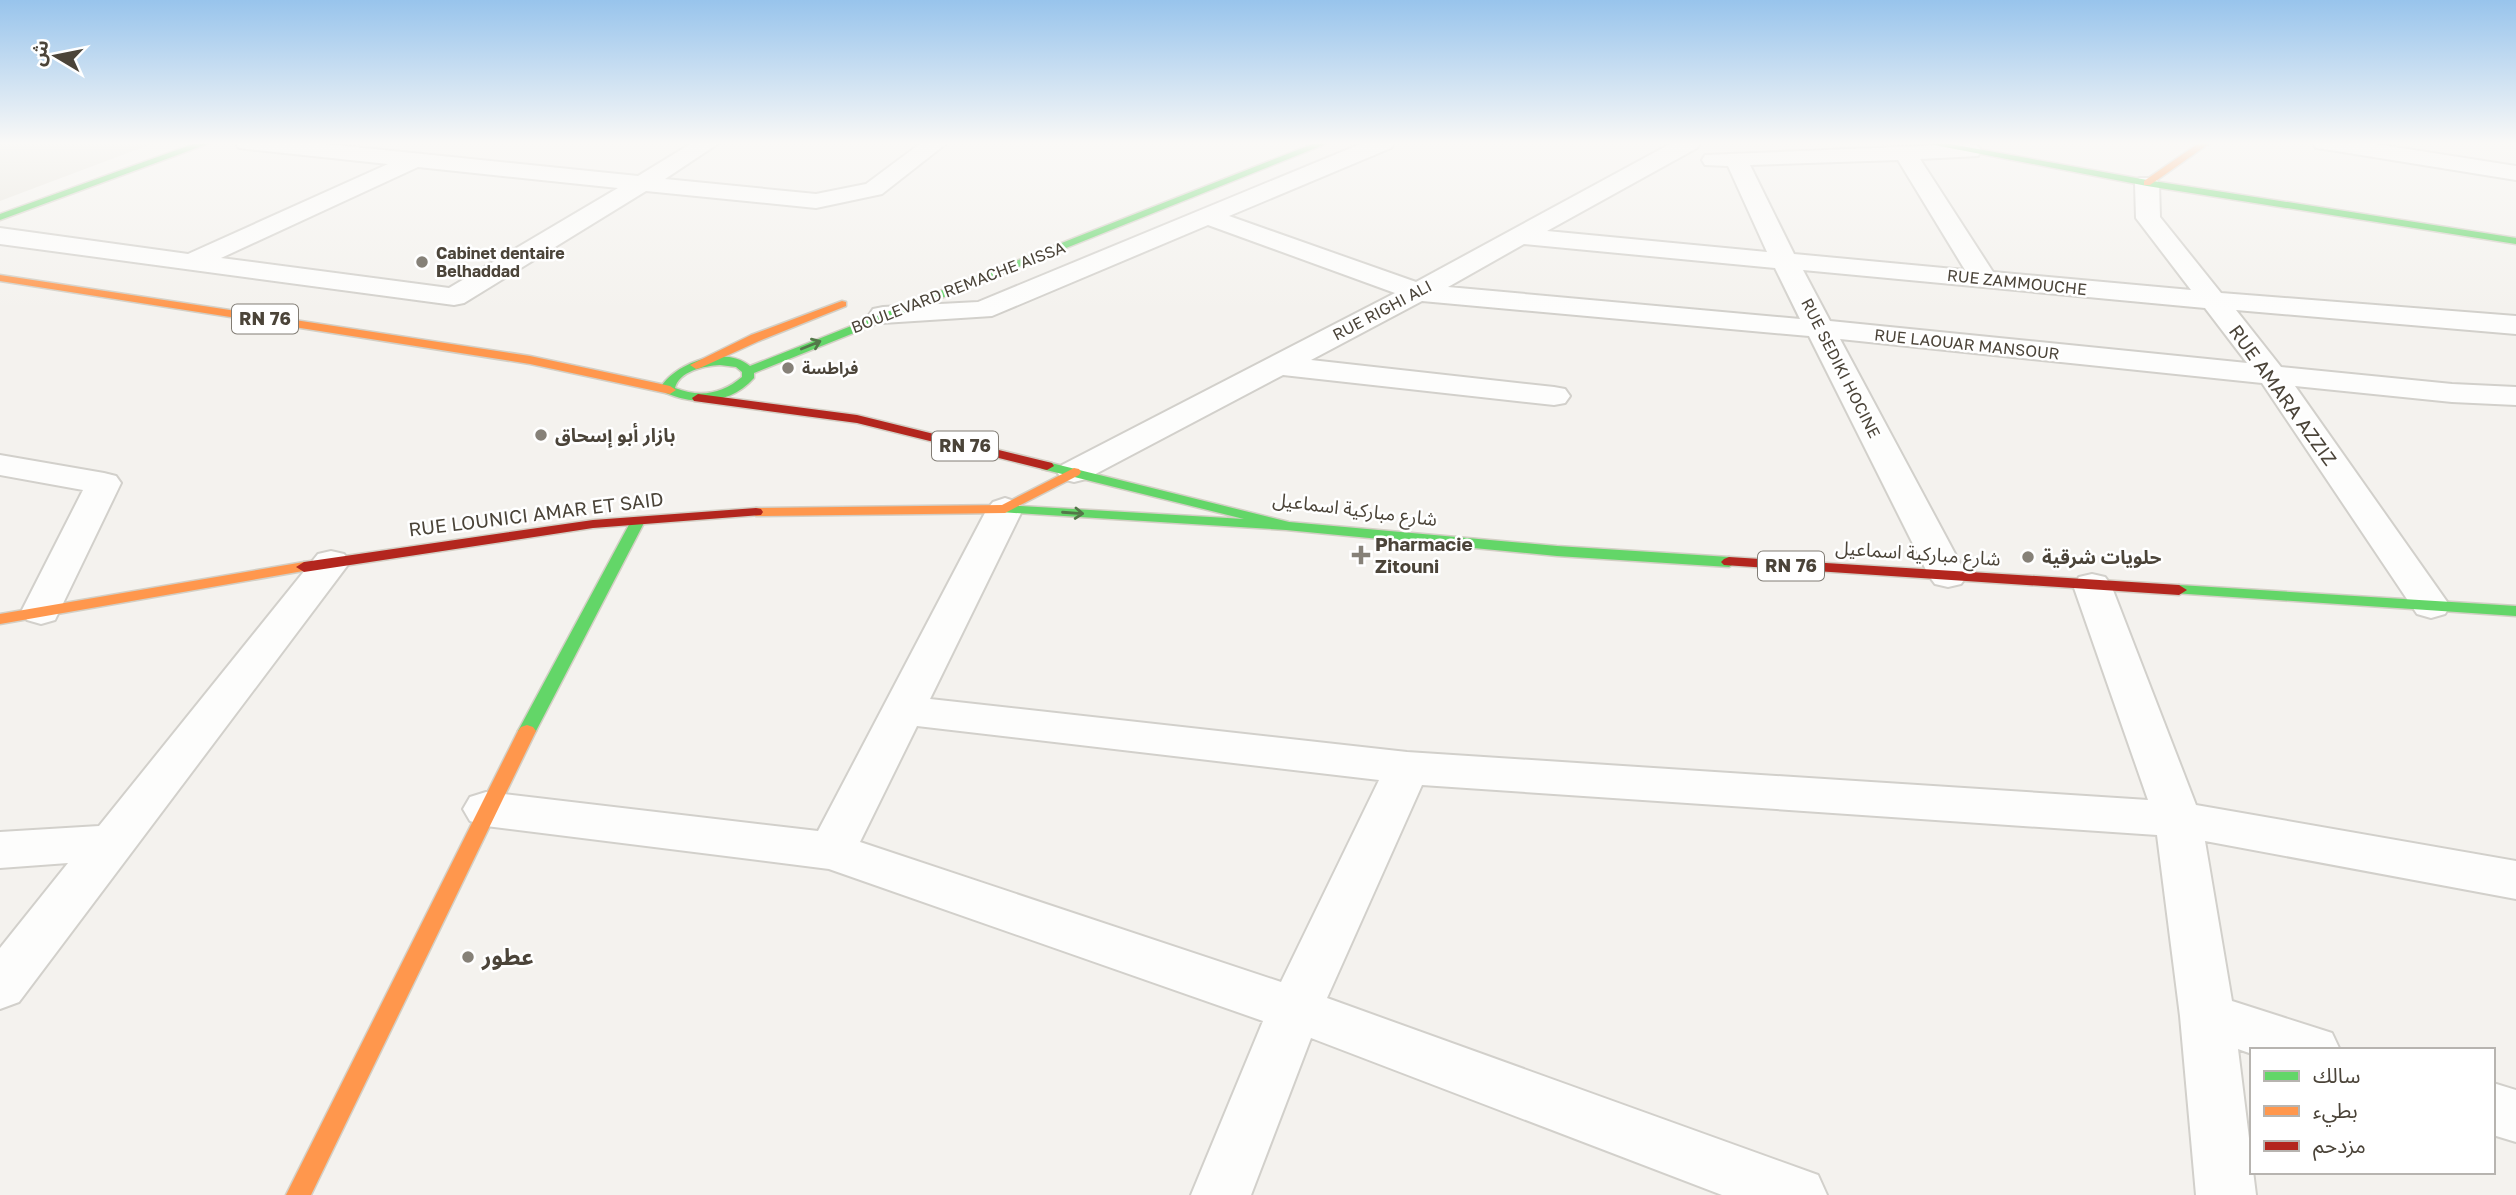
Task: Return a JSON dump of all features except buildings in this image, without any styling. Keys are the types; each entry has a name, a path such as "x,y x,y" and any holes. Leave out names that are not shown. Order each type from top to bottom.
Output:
{"main road":[{"path":"0,218 53,199"},
{"name":"BOULEVARD REMACHE AISSA","path":"698,398 735,390 752,377 883,315 1181,199"},
{"path":"2246,199 2516,242"},
{"name":"RN 76","path":"0,278 530,360 670,390"},
{"name":"BOULEVARD REMACHE AISSA","path":"691,367 755,338 858,298"},
{"name":"RN 76","path":"530,360 641,366"},
{"path":"663,368 731,362 740,364 752,377"},
{"path":"691,367 671,379 670,390 685,397 698,398"},
{"name":"RN 76","path":"784,392 856,419"},
{"name":"RN 76","path":"698,398 856,419 1073,472"},
{"name":"شارع مباركية اسماعيل","path":"1073,472 1289,526 1557,551 2516,611"},
{"name":"RUE LOUNICI AMAR ET SAID","path":"0,619 331,562 593,524 776,511 1005,509 1073,472"},
{"path":"1005,509 1289,526"},
{"path":"298,1195 486,809 638,521"}],"street":[{"path":"191,262 331,199"},
{"path":"0,236 454,297 618,199"},
{"path":"795,199 816,201 828,199"},
{"path":"883,315 982,310 1253,199"},
{"name":"RUE RIGHI ALI","path":"1073,472 1418,292 1586,199"},
{"name":"RUE SEDIKI HOCINE","path":"1755,199 1948,576"},
{"path":"1934,199 1984,279"},
{"name":"RUE AMARA AZZIZ","path":"2147,199 2148,218 2272,375 2431,606"},
{"name":"RUE LAOUAR MANSOUR","path":"1210,217 1418,292 1821,329 2452,393 2516,396"},
{"name":"RUE ZAMMOUCHE","path":"1517,236 2213,300 2516,324"},
{"path":"1278,365 1554,396"},
{"path":"0,465 104,483 41,612"},
{"path":"832,851 1005,509"},
{"path":"0,987 331,562"},
{"path":"2092,585 2178,819 2207,1016 2226,1195"},
{"path":"901,710 1407,768 2178,819 2516,880"},
{"path":"1221,1195 1295,1009 1407,768"},
{"path":"486,809 832,851 1295,1009 1797,1195"},
{"path":"0,850 111,843"},
{"path":"2207,1016 2306,1048"},
{"path":"2495,1110 2516,1116"}],"traffic: fast":[{"path":"0,217 51,199"},
{"path":"748,371 1183,199"},
{"path":"2247,199 2516,241"},
{"path":"720,361 740,364 748,371 748,378 731,391 711,397 690,397 670,390 668,385 684,370 720,361"},
{"path":"1047,466 1289,526 1557,551 1729,562"},
{"path":"1005,509 1282,526"},
{"path":"527,731 638,521"},
{"path":"2179,590 2516,611"}],"traffic: slow":[{"path":"0,278 530,360 670,390"},
{"path":"696,365 755,338 842,304"},
{"path":"756,512 1005,509 1074,472"},
{"path":"0,619 304,567"},
{"path":"298,1195 527,731"}],"traffic: jam":[{"path":"698,398 857,419 1047,466"},
{"path":"304,567 593,524 756,512"},
{"path":"1729,562 2179,590"}],"place":[{"name":"Cabinet dentaire Belhaddad","path":"422,262"},
{"name":"فراطسة","path":"788,368"},
{"name":"بازار أبو إسحاق","path":"541,435"},
{"name":"Pharmacie Zitouni","path":"1361,555"},
{"name":"حلويات شرقية","path":"2028,557"},
{"name":"عطور","path":"468,957"}]}
